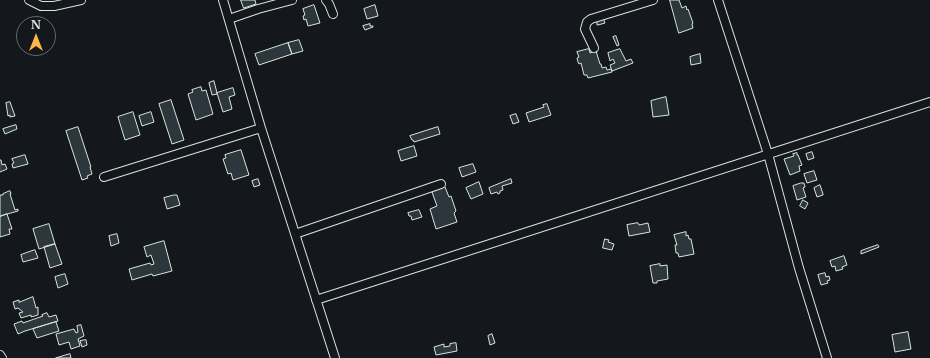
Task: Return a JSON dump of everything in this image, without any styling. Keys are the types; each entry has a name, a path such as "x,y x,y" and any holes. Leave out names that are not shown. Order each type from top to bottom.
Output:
{"street":[{"path":"29,0 41,6 54,6 81,0"},
{"path":"223,0 261,128 335,358"},
{"path":"229,19 258,9 292,0"},
{"path":"326,0 332,14"},
{"path":"594,48 585,29 587,22 591,19 653,0"},
{"path":"718,0 768,154 799,268 827,358"},
{"path":"316,300 930,102"},
{"path":"104,177 261,128"},
{"path":"295,234 441,184"}],"building":[{"path":"241,0 255,0 256,4 244,8"},
{"path":"670,0 679,0 682,8 686,6 693,23 693,28 679,33"},
{"path":"314,5 320,23 308,26 306,19 304,20 303,16 305,15 303,9"},
{"path":"375,5 378,16 367,19 364,9"},
{"path":"603,18 605,23 597,25 597,21"},
{"path":"370,24 370,26 373,27 365,30 363,26"},
{"path":"616,36 619,45 617,46 613,37"},
{"path":"299,40 303,51 292,54 288,43"},
{"path":"288,43 292,54 259,65 255,54"},
{"path":"589,49 590,53 596,51 602,68 606,67 607,70 611,69 612,72 588,78 587,75 584,75 581,63 579,64 578,62 577,58 579,57 577,52"},
{"path":"620,49 626,61 631,59 633,63 612,71 610,65 615,63 613,59 610,61 608,53"},
{"path":"700,54 701,63 691,65 690,57"},
{"path":"214,81 217,94 212,95 209,83"},
{"path":"201,87 202,91 206,90 213,114 196,120 188,94 193,92 192,90"},
{"path":"233,88 235,95 229,97 232,109 223,112 217,93"},
{"path":"666,97 669,115 653,117 651,101"},
{"path":"171,100 184,140 172,144 159,104"},
{"path":"10,102 15,116 10,117 10,115 8,116 6,103"},
{"path":"547,104 551,115 529,122 526,113 544,107 543,105"},
{"path":"133,112 140,135 125,140 118,117"},
{"path":"151,112 154,122 142,126 139,116"},
{"path":"516,114 519,122 513,124 510,116"},
{"path":"16,125 17,129 5,134 3,129"},
{"path":"78,127 92,174 87,176 88,178 82,180 66,131"},
{"path":"438,127 440,134 414,142 410,136"},
{"path":"414,146 417,156 401,161 398,151"},
{"path":"241,150 249,175 233,180 231,173 228,174 223,159 226,158 225,155"},
{"path":"812,152 814,158 808,160 806,154"},
{"path":"797,153 802,165 799,166 800,171 790,175 784,159 794,156 793,154"},
{"path":"25,155 28,164 13,168 12,164 14,163 12,159"},
{"path":"0,160 2,165 5,164 7,169 0,172"},
{"path":"473,164 476,172 462,177 459,168"},
{"path":"814,171 817,180 807,183 804,174"},
{"path":"258,179 260,185 254,187 252,181"},
{"path":"511,179 512,183 502,186 503,190 500,191 500,193 498,194 497,192 491,194 489,188"},
{"path":"479,182 483,194 471,199 466,188"},
{"path":"804,183 805,187 803,188 806,197 797,200 793,186"},
{"path":"820,185 823,195 817,197 814,188"},
{"path":"445,187 449,197 451,196 456,211 454,213 457,222 436,229 430,209 437,206 432,192"},
{"path":"10,191 15,210 18,209 18,211 0,216 0,195"},
{"path":"177,195 180,205 167,209 164,198"},
{"path":"803,200 808,203 805,209 800,206"},
{"path":"419,210 422,217 412,220 408,213"},
{"path":"7,214 12,229 9,229 10,234 0,237 0,217"},
{"path":"638,223 639,225 648,223 650,232 629,236 627,225"},
{"path":"49,224 55,244 39,249 33,229"},
{"path":"686,232 686,236 688,235 689,239 691,239 694,254 679,257 678,253 676,253 675,245 677,245 674,235"},
{"path":"117,234 119,243 111,246 109,236"},
{"path":"605,239 614,244 612,250 603,248"},
{"path":"164,241 172,271 153,276 152,274 132,280 129,269 150,263 151,265 154,264 151,255 147,257 144,247"},
{"path":"55,244 62,264 50,268 44,247"},
{"path":"878,245 879,247 861,254 861,251"},
{"path":"35,250 38,258 23,262 21,255"},
{"path":"844,256 847,265 842,267 843,269 836,271 835,266 832,267 830,261"},
{"path":"660,264 660,266 667,265 668,279 653,283 650,266"},
{"path":"825,273 826,277 829,276 830,280 827,281 828,283 821,285 818,275"},
{"path":"65,274 68,284 58,288 55,277"},
{"path":"33,297 36,308 38,307 38,315 31,317 31,315 21,318 19,313 23,312 18,308 15,309 13,302 19,300 19,302"},
{"path":"47,313 49,317 56,315 58,321 18,334 14,324 22,321 23,323 43,316 42,315"},
{"path":"56,322 59,331 37,338 33,329"},
{"path":"81,325 84,336 78,339 80,346 71,349 69,342 59,345 56,334 74,329 76,333 78,332 77,326"},
{"path":"908,332 911,349 895,352 892,335"},
{"path":"492,334 495,343 490,345 488,336"},
{"path":"86,340 87,345 82,347 80,341"},
{"path":"456,343 457,351 436,355 434,347 444,344 444,347 450,346 450,344"},
{"path":"70,354 71,358 56,358"}]}
